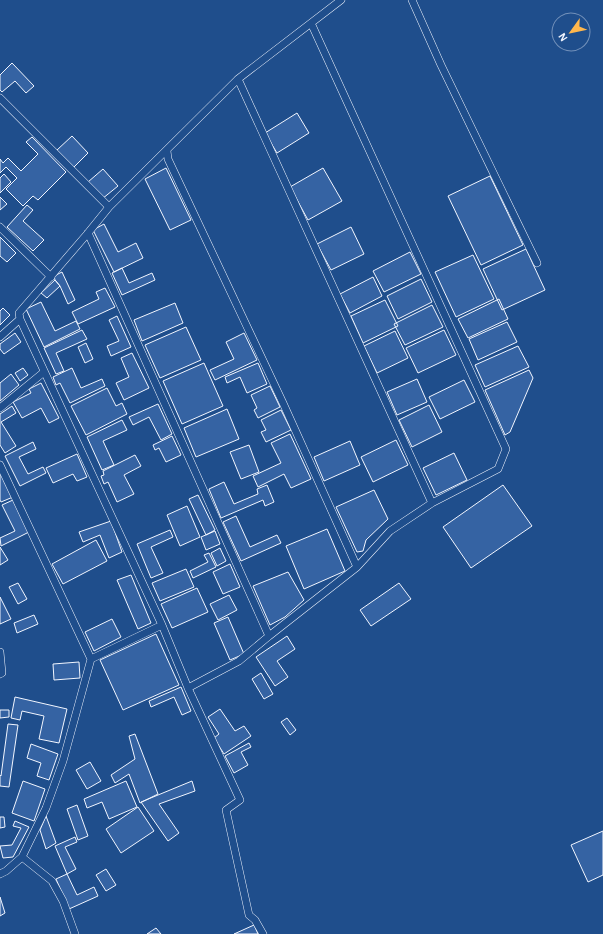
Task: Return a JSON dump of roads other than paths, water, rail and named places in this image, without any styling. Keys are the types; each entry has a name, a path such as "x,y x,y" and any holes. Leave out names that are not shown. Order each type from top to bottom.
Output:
{"street":[{"path":"263,934 255,920 249,915 226,810 240,800 188,688 162,625 20,319 20,313 110,207 238,79 341,0"},
{"path":"412,0 440,65 537,263"},
{"path":"188,688 239,661 357,566 390,531 432,503 498,469 506,449 311,23"},
{"path":"238,79 432,503"},
{"path":"0,98 110,207"},
{"path":"167,150 168,159 283,403 357,566"},
{"path":"0,227 51,277"},
{"path":"88,233 269,636"},
{"path":"0,336 20,319"},
{"path":"0,408 44,372"},
{"path":"0,465 91,659 63,761 46,808 22,857 6,871 0,874"},
{"path":"91,659 162,625"},
{"path":"0,652 2,673 0,674"},
{"path":"22,857 52,881 63,901 74,934"}]}
